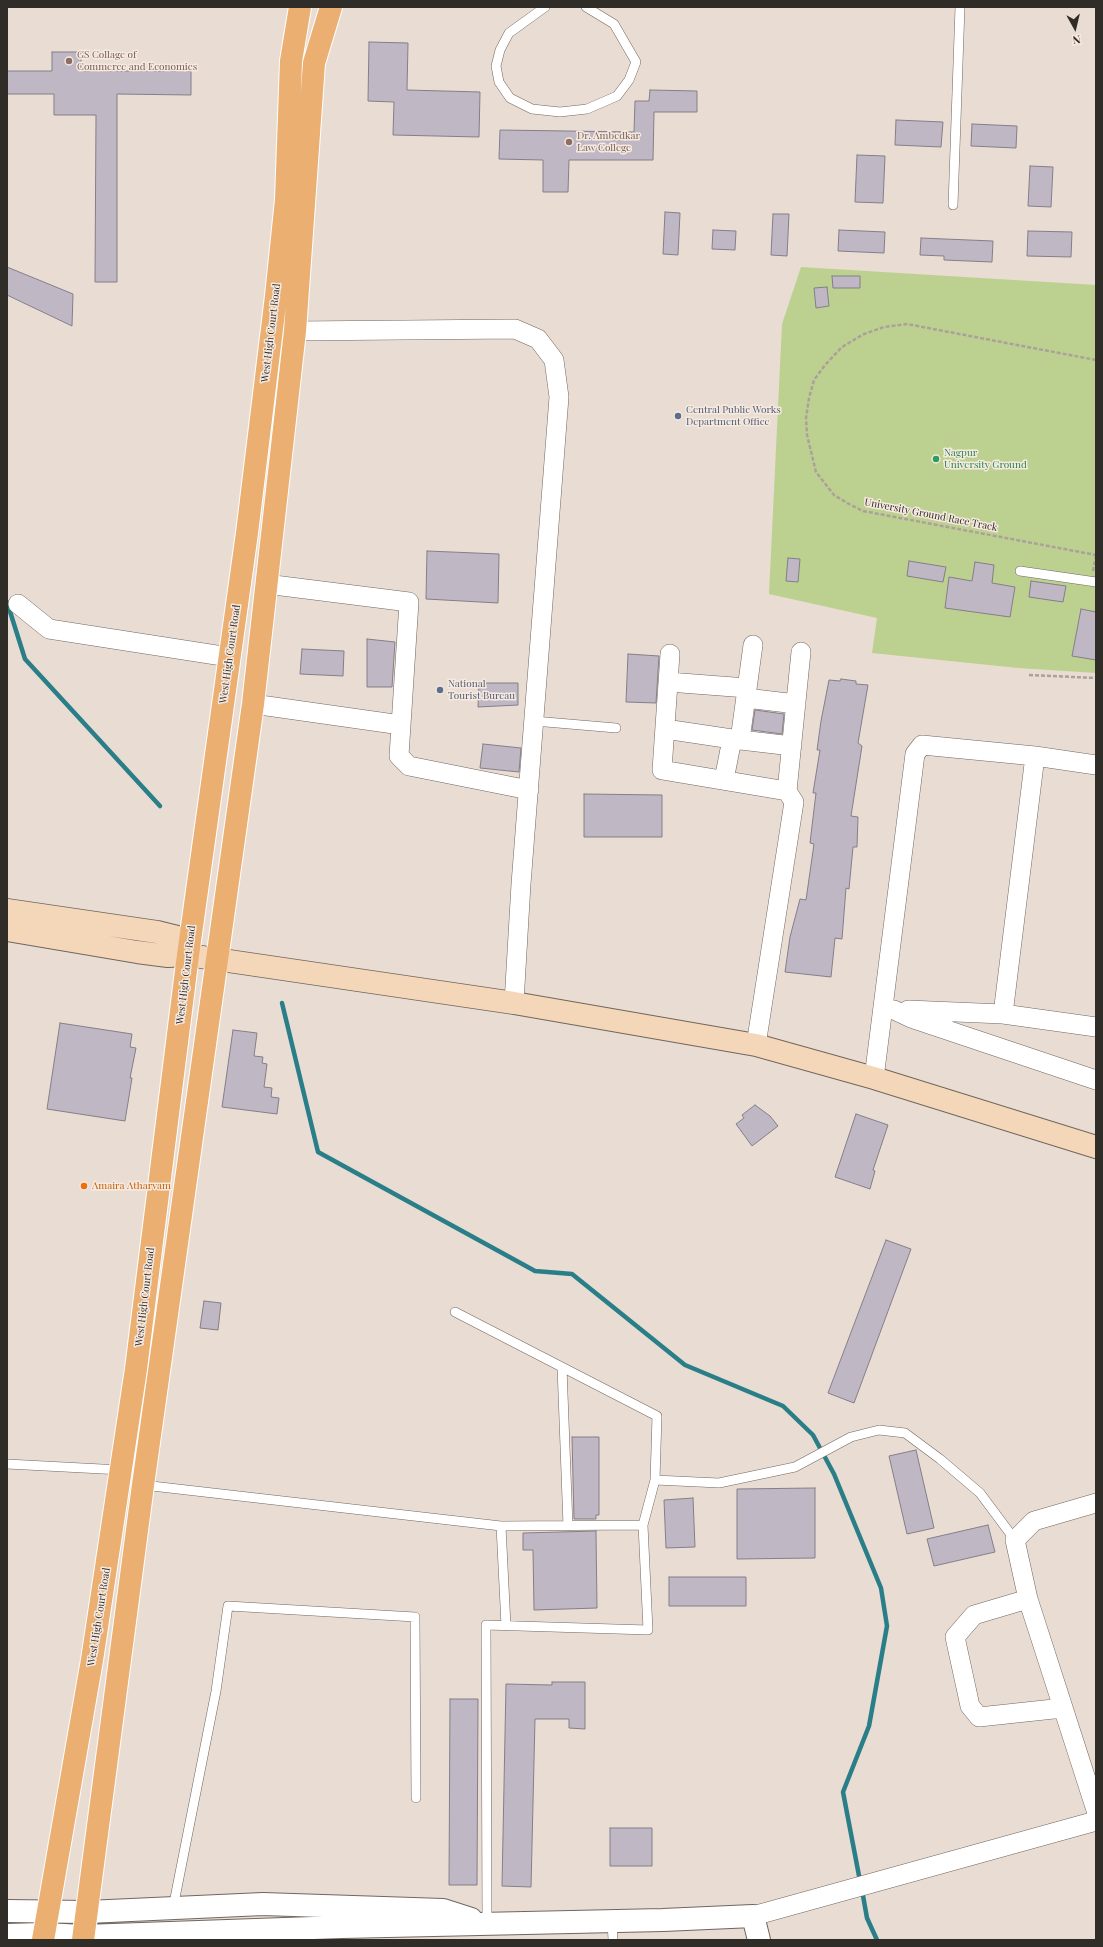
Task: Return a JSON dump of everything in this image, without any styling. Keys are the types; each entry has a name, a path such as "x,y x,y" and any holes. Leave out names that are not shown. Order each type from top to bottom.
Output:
{"main road":[{"name":"West High Court Road","path":"43,1937 92,1660 136,1369 188,955 247,533 276,296 286,200 291,61 300,7"},
{"path":"83,1938 143,1485 253,704 295,331 314,62 332,9"},
{"path":"7,914 137,952 168,956 188,955 514,1002 756,1044 874,1078 1096,1147"}],"street":[{"path":"295,331 515,329 538,339 554,360 559,396 514,1002"},
{"path":"266,584 409,602 399,756 409,766 529,790"},
{"path":"18,604 49,629 230,657"},
{"path":"724,780 736,740 746,693 753,645"},
{"path":"756,1044 794,802 787,791 802,652"},
{"path":"670,654 662,770 787,791"},
{"path":"668,682 746,693 796,704"},
{"path":"253,704 401,725"},
{"path":"665,730 792,746"},
{"path":"874,1078 889,1009 915,754 922,746 1035,756 1096,765"},
{"path":"1003,1014 1035,756"},
{"path":"889,1009 1003,1014 1096,1026"},
{"path":"889,1009 911,1018 1096,1080"},
{"path":"1096,1503 1034,1521 1016,1540 1028,1599 1096,1810"},
{"path":"1028,1599 974,1615 954,1637 970,1706 979,1717 1063,1708"},
{"path":"7,1935 83,1938 487,1924 613,1931 753,1916 1096,1821"},
{"path":"7,1911 87,1912 263,1904 443,1910 487,1924"},
{"path":"753,1916 759,1940"}],"lane":[{"path":"545,7 509,33 500,50 496,66 499,82 510,98 532,109 560,112 587,109 617,96 629,80 636,62 614,24 586,7"},
{"path":"953,205 960,7"},
{"path":"1020,571 1096,582"},
{"path":"534,721 616,728"},
{"path":"455,1312 657,1416 655,1480 643,1525 648,1630 486,1625 487,1924"},
{"path":"562,1367 568,1526"},
{"path":"655,1480 719,1483 795,1467 850,1437 879,1430 905,1433 940,1459 980,1493 1016,1540"},
{"path":"7,1464 121,1470"},
{"path":"143,1485 501,1526 643,1525"},
{"path":"501,1526 506,1626"},
{"path":"173,1908 216,1691 228,1606 415,1617 416,1798"}],"path":[{"name":"University Ground Race Track","path":"1096,360 907,324 884,327 864,334 842,347 825,365 814,380 808,398 806,418 807,435 816,472 834,495 849,504 864,511 1096,555"},
{"path":"1029,675 1096,678"}],"green space":[{"name":"Nagpur University Ground","path":"801,267 1096,285 1096,673 1018,668 872,653 877,618 769,594 782,324"}],"building":[{"path":"369,42 408,43 407,90 480,92 479,137 393,135 394,102 368,101"},
{"path":"52,52 81,52 81,71 191,71 191,95 117,94 117,282 95,282 96,115 54,115 54,94 7,94 7,71 52,71"},
{"path":"650,90 697,91 697,112 654,112 653,160 569,160 568,192 543,192 543,160 499,159 500,130 634,132 635,101 649,101"},
{"path":"896,120 943,122 941,147 895,145"},
{"path":"972,124 1017,126 1016,148 971,146"},
{"path":"857,155 885,156 883,203 855,202"},
{"path":"1030,166 1053,167 1051,207 1028,206"},
{"path":"665,212 680,213 678,255 663,254"},
{"path":"773,214 789,214 787,256 771,255"},
{"path":"713,230 736,231 735,250 712,249"},
{"path":"839,230 885,232 884,253 838,251"},
{"path":"1028,231 1072,232 1071,257 1027,256"},
{"path":"921,238 993,241 992,262 944,260 944,256 920,255"},
{"path":"7,267 73,294 72,326 7,295"},
{"path":"832,276 860,276 860,288 833,288"},
{"path":"827,287 829,306 816,308 814,288"},
{"path":"427,551 499,554 498,603 426,599"},
{"path":"788,558 800,559 798,582 786,581"},
{"path":"909,561 946,567 943,582 907,576"},
{"path":"975,562 994,565 992,583 1015,587 1010,617 945,608 949,577 972,581"},
{"path":"1031,581 1066,586 1063,602 1029,597"},
{"path":"1081,609 1096,612 1096,660 1072,656"},
{"path":"367,639 395,642 392,687 367,687"},
{"path":"302,649 344,651 343,676 300,674"},
{"path":"628,654 659,656 656,703 626,702"},
{"path":"841,679 856,681 856,684 868,685 858,743 862,746 851,816 858,817 857,847 853,847 849,889 846,888 842,939 835,938 831,977 785,972 790,937 800,899 806,900 814,844 810,843 816,793 813,793 820,750 817,750 821,721 829,680 840,681"},
{"path":"479,683 518,683 518,705 478,707"},
{"path":"755,710 784,714 782,734 752,730"},
{"path":"483,744 521,748 519,772 480,768"},
{"path":"584,794 662,795 662,837 584,837"},
{"path":"60,1023 132,1034 130,1047 136,1048 130,1078 132,1078 125,1121 47,1109"},
{"path":"233,1030 257,1033 254,1056 263,1057 262,1063 267,1064 264,1087 272,1088 271,1097 279,1098 277,1114 222,1107"},
{"path":"755,1105 770,1116 778,1126 752,1146 736,1124 744,1118 742,1115"},
{"path":"856,1114 888,1125 873,1170 875,1171 870,1189 835,1177"},
{"path":"886,1240 911,1249 854,1403 828,1393"},
{"path":"204,1301 221,1303 218,1330 200,1328"},
{"path":"572,1437 599,1437 599,1515 596,1515 596,1519 574,1519"},
{"path":"916,1450 934,1528 907,1534 889,1456"},
{"path":"815,1488 815,1558 737,1559 737,1489"},
{"path":"693,1498 695,1547 666,1548 664,1500"},
{"path":"988,1525 995,1552 934,1566 927,1539"},
{"path":"596,1531 597,1608 534,1610 533,1550 523,1550 523,1533"},
{"path":"669,1577 746,1577 746,1606 669,1606"},
{"path":"552,1682 585,1682 585,1729 569,1728 569,1719 535,1719 531,1887 502,1886 506,1684 552,1685"},
{"path":"450,1699 478,1699 477,1885 449,1885"},
{"path":"610,1828 652,1828 652,1866 610,1866"}],"waterway":[{"path":"7,602 25,659 160,806"},
{"path":"282,1003 318,1152 535,1271 572,1274 685,1365 783,1406 813,1435 834,1474 881,1588 887,1626 869,1726 843,1792 860,1881"},
{"path":"862,1890 867,1918 877,1940"}],"place":[{"name":"GS Collage of Commerce and Economics","path":"69,61"},
{"name":"Dr. Ambedkar Law College","path":"569,142"},
{"name":"Central Public Works Department Office","path":"678,416"},
{"name":"Nagpur University Ground","path":"936,459"},
{"name":"National Tourist Bureau","path":"440,690"},
{"name":"Amaira Atharvam","path":"84,1186"}]}
